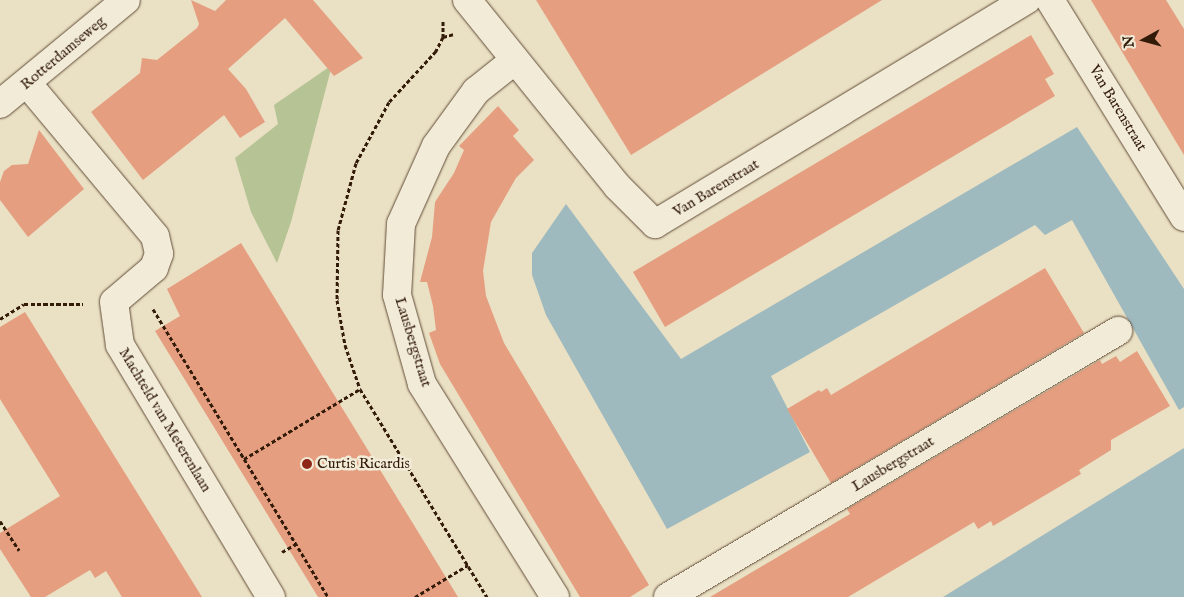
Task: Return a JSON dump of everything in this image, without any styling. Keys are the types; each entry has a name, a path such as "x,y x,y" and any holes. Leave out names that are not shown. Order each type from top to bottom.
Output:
{"street":[{"name":"Rotterdamseweg","path":"0,104 126,0"},
{"name":"Van Barenstraat","path":"466,0 616,186 655,224 987,10 1027,0"},
{"name":"Van Barenstraat","path":"1050,0 1184,217"},
{"name":"Lausbergstraat","path":"515,60 476,91 436,146 401,224 397,295 422,384 555,597"},
{"path":"27,83 155,236 159,254 154,268 114,302"},
{"name":"Machteld van Meterenlaan","path":"114,302 120,345 271,597"},
{"name":"Lausbergstraat","path":"668,597 1118,331"}],"path":[{"path":"0,319 24,304 114,302"},
{"path":"155,311 328,597"},
{"path":"244,459 360,389"},
{"path":"0,521 19,550"},
{"path":"416,597 468,565"}],"green space":[{"path":"332,65 291,222 277,263 251,212 235,158 278,124 274,105"}],"water":[{"path":"1077,127 1184,289 1184,407 1179,410 1072,220 1045,235 1035,225 771,376 810,452 667,529 546,315 532,275 532,253 566,204 681,359"},
{"path":"1184,448 1184,597 943,597"}],"building":[{"path":"191,0 215,11 226,0 313,0 363,58 334,76 285,18 228,69 246,89 265,122 240,138 224,115 143,180 91,112 140,73 142,58 157,60 197,28 199,24"},
{"path":"536,0 882,0 631,155"},
{"path":"1091,0 1166,0 1184,29 1184,155"},
{"path":"1031,35 1054,74 1045,79 1055,96 665,327 633,272"},
{"path":"498,106 519,130 513,136 534,160 516,178 491,222 483,271 486,296 504,343 649,585 630,597 580,597 440,364 429,333 436,330 433,306 427,282 420,282 432,237 435,202 454,173 464,150 459,146"},
{"path":"39,130 84,189 28,237 0,200 0,182 4,171 12,165 28,164"},
{"name":"Curtis Ricardis","path":"241,243 458,597 318,597 155,331 180,316 167,289"},
{"path":"1045,268 1084,333 831,483 787,409 819,390 821,392 827,388 831,395"},
{"path":"25,312 202,597 122,597 106,571 95,578 90,570 45,597 31,597 0,549 0,533 60,496 0,399 0,327"},
{"path":"1137,351 1170,406 1111,440 1111,450 1079,470 1081,474 993,526 991,521 978,529 974,522 848,597 710,597 850,514 847,509 1100,360 1102,364 1116,356 1120,362"}],"place":[{"name":"Curtis Ricardis","path":"307,464"}]}
